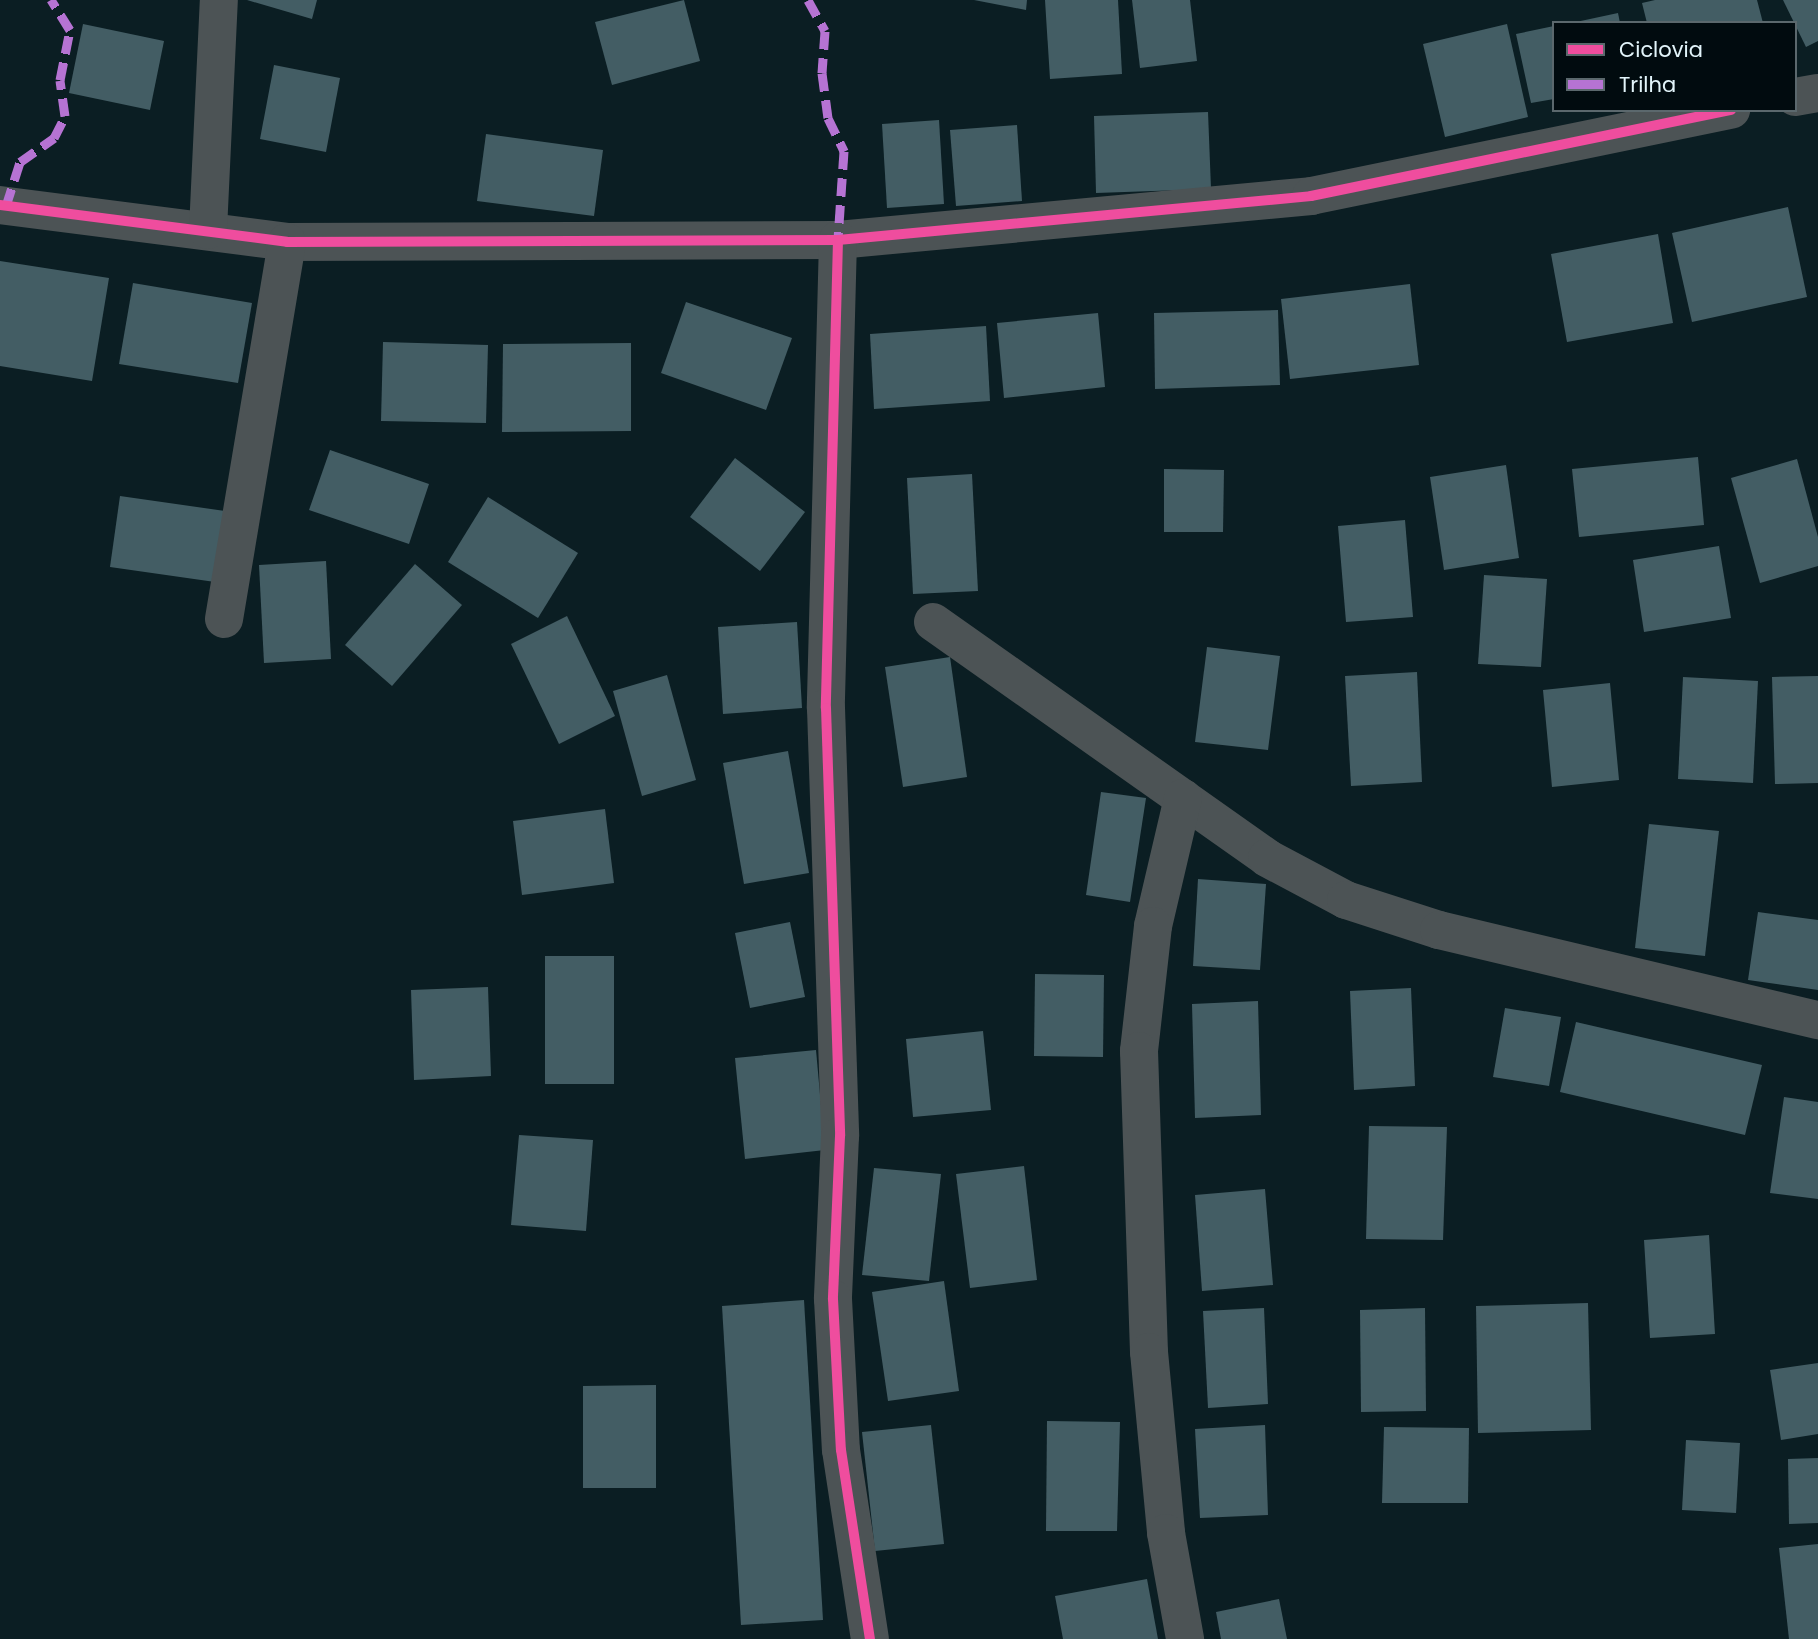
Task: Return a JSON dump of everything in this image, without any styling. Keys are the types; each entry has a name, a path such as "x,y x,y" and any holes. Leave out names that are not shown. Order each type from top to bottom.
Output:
{"street":[{"path":"208,230 219,0"},
{"path":"1797,97 1818,93"},
{"path":"0,205 286,242 838,240 1311,196 1721,112"},
{"path":"838,240 826,708 840,1136 833,1299 841,1450 870,1639"},
{"path":"224,619 286,242"},
{"path":"933,622 1267,858 1346,900 1438,930 1818,1020"},
{"path":"1183,798 1153,926 1139,1051 1149,1352 1166,1534 1185,1639"}],"building":[{"path":"247,0 317,0 312,19"},
{"path":"684,0 700,61 612,85 595,22"},
{"path":"974,0 1027,0 1026,10"},
{"path":"1045,0 1118,0 1122,74 1050,79"},
{"path":"1132,0 1190,0 1197,61 1140,68"},
{"path":"1655,0 1757,0 1762,21 1646,21 1642,3"},
{"path":"1783,0 1818,0 1818,41 1806,47 1797,29 1797,21 1793,21"},
{"path":"1618,13 1620,21 1581,21"},
{"path":"83,24 164,41 150,110 69,93"},
{"path":"1507,24 1528,117 1445,137 1423,44"},
{"path":"1552,26 1552,99 1531,103 1516,34"},
{"path":"274,65 340,78 326,152 260,139"},
{"path":"1208,112 1211,189 1096,193 1094,116"},
{"path":"939,120 944,204 887,208 882,124"},
{"path":"1017,125 1022,201 956,206 950,130"},
{"path":"486,134 603,150 594,216 477,201"},
{"path":"1788,207 1807,297 1692,322 1672,233"},
{"path":"1658,234 1673,323 1567,342 1551,254"},
{"path":"0,261 109,278 92,381 0,366"},
{"path":"133,283 252,303 238,383 119,364"},
{"path":"1410,284 1419,365 1290,379 1281,299"},
{"path":"686,302 792,338 766,410 661,373"},
{"path":"1278,310 1280,385 1155,389 1154,313"},
{"path":"1098,313 1105,387 1004,398 997,323"},
{"path":"986,326 990,401 874,409 870,334"},
{"path":"383,342 488,345 486,423 381,421"},
{"path":"631,343 631,431 502,432 503,344"},
{"path":"330,450 429,484 409,544 309,510"},
{"path":"1698,457 1704,525 1579,537 1572,469"},
{"path":"735,458 805,512 760,571 690,517"},
{"path":"1797,459 1818,537 1818,566 1760,583 1731,478"},
{"path":"1506,465 1519,558 1444,570 1430,477"},
{"path":"1164,469 1224,470 1223,532 1164,532"},
{"path":"972,474 978,591 913,594 907,478"},
{"path":"120,496 232,512 222,583 110,567"},
{"path":"488,497 578,553 538,618 448,562"},
{"path":"1405,520 1413,617 1346,622 1338,526"},
{"path":"1719,546 1731,618 1644,632 1633,560"},
{"path":"326,561 331,659 264,663 259,565"},
{"path":"415,564 462,605 392,686 345,645"},
{"path":"1484,575 1547,579 1541,667 1478,664"},
{"path":"567,616 615,716 559,744 511,644"},
{"path":"797,622 802,708 723,714 718,627"},
{"path":"1207,647 1280,656 1268,750 1195,742"},
{"path":"950,657 967,777 903,787 885,667"},
{"path":"1417,672 1422,782 1351,786 1345,676"},
{"path":"667,675 696,780 642,796 613,691"},
{"path":"1818,676 1818,783 1775,784 1772,677"},
{"path":"1683,677 1758,681 1753,783 1678,779"},
{"path":"1610,683 1619,780 1552,787 1543,690"},
{"path":"788,751 809,873 744,884 723,763"},
{"path":"1101,792 1146,798 1130,902 1086,895"},
{"path":"605,809 614,883 522,895 513,821"},
{"path":"1649,824 1719,831 1705,956 1635,948"},
{"path":"1198,879 1266,884 1260,970 1193,966"},
{"path":"1758,912 1818,920 1818,990 1748,980"},
{"path":"790,922 805,997 750,1008 735,933"},
{"path":"545,956 614,956 614,1084 545,1084"},
{"path":"1035,974 1104,975 1103,1057 1034,1056"},
{"path":"488,987 491,1076 414,1080 411,990"},
{"path":"1411,988 1415,1086 1354,1090 1350,991"},
{"path":"1258,1001 1261,1115 1195,1118 1192,1004"},
{"path":"1505,1008 1561,1017 1549,1086 1493,1077"},
{"path":"1576,1022 1762,1065 1745,1135 1560,1092"},
{"path":"983,1031 991,1110 913,1117 906,1039"},
{"path":"816,1050 825,1150 745,1159 735,1058"},
{"path":"1784,1097 1818,1102 1818,1199 1770,1193"},
{"path":"1369,1126 1447,1127 1443,1240 1366,1239"},
{"path":"519,1135 593,1140 586,1231 511,1225"},
{"path":"1024,1166 1037,1280 970,1288 956,1174"},
{"path":"874,1168 941,1174 929,1281 862,1275"},
{"path":"1265,1189 1273,1285 1202,1291 1195,1195"},
{"path":"1709,1235 1715,1334 1650,1338 1644,1240"},
{"path":"944,1281 959,1391 888,1401 872,1292"},
{"path":"804,1300 823,1620 741,1625 722,1306"},
{"path":"1588,1303 1591,1430 1478,1433 1476,1306"},
{"path":"1264,1308 1268,1404 1208,1408 1203,1311"},
{"path":"1425,1308 1426,1411 1361,1412 1360,1310"},
{"path":"1818,1363 1818,1434 1781,1440 1770,1370"},
{"path":"656,1385 656,1488 583,1488 583,1386"},
{"path":"1047,1421 1120,1422 1117,1531 1046,1531"},
{"path":"931,1425 944,1544 875,1551 862,1432"},
{"path":"1265,1425 1268,1515 1200,1518 1195,1429"},
{"path":"1384,1427 1469,1428 1468,1503 1382,1503"},
{"path":"1686,1440 1740,1443 1736,1513 1682,1510"},
{"path":"1818,1458 1818,1523 1789,1524 1788,1459"},
{"path":"1818,1544 1818,1639 1789,1639 1779,1548"},
{"path":"1147,1579 1158,1639 1063,1639 1055,1596"},
{"path":"1279,1599 1287,1639 1221,1639 1216,1612"}],"marked path":[{"path":"6,206 20,162 54,138 65,116 60,80 70,30 51,0"},
{"path":"808,0 825,31 822,73 828,118 844,151 838,240"}],"cycle path":[{"path":"0,205 287,242 838,240 1311,196 1721,112"},
{"path":"838,240 826,708 840,1136 833,1299 841,1450 870,1639"}]}
